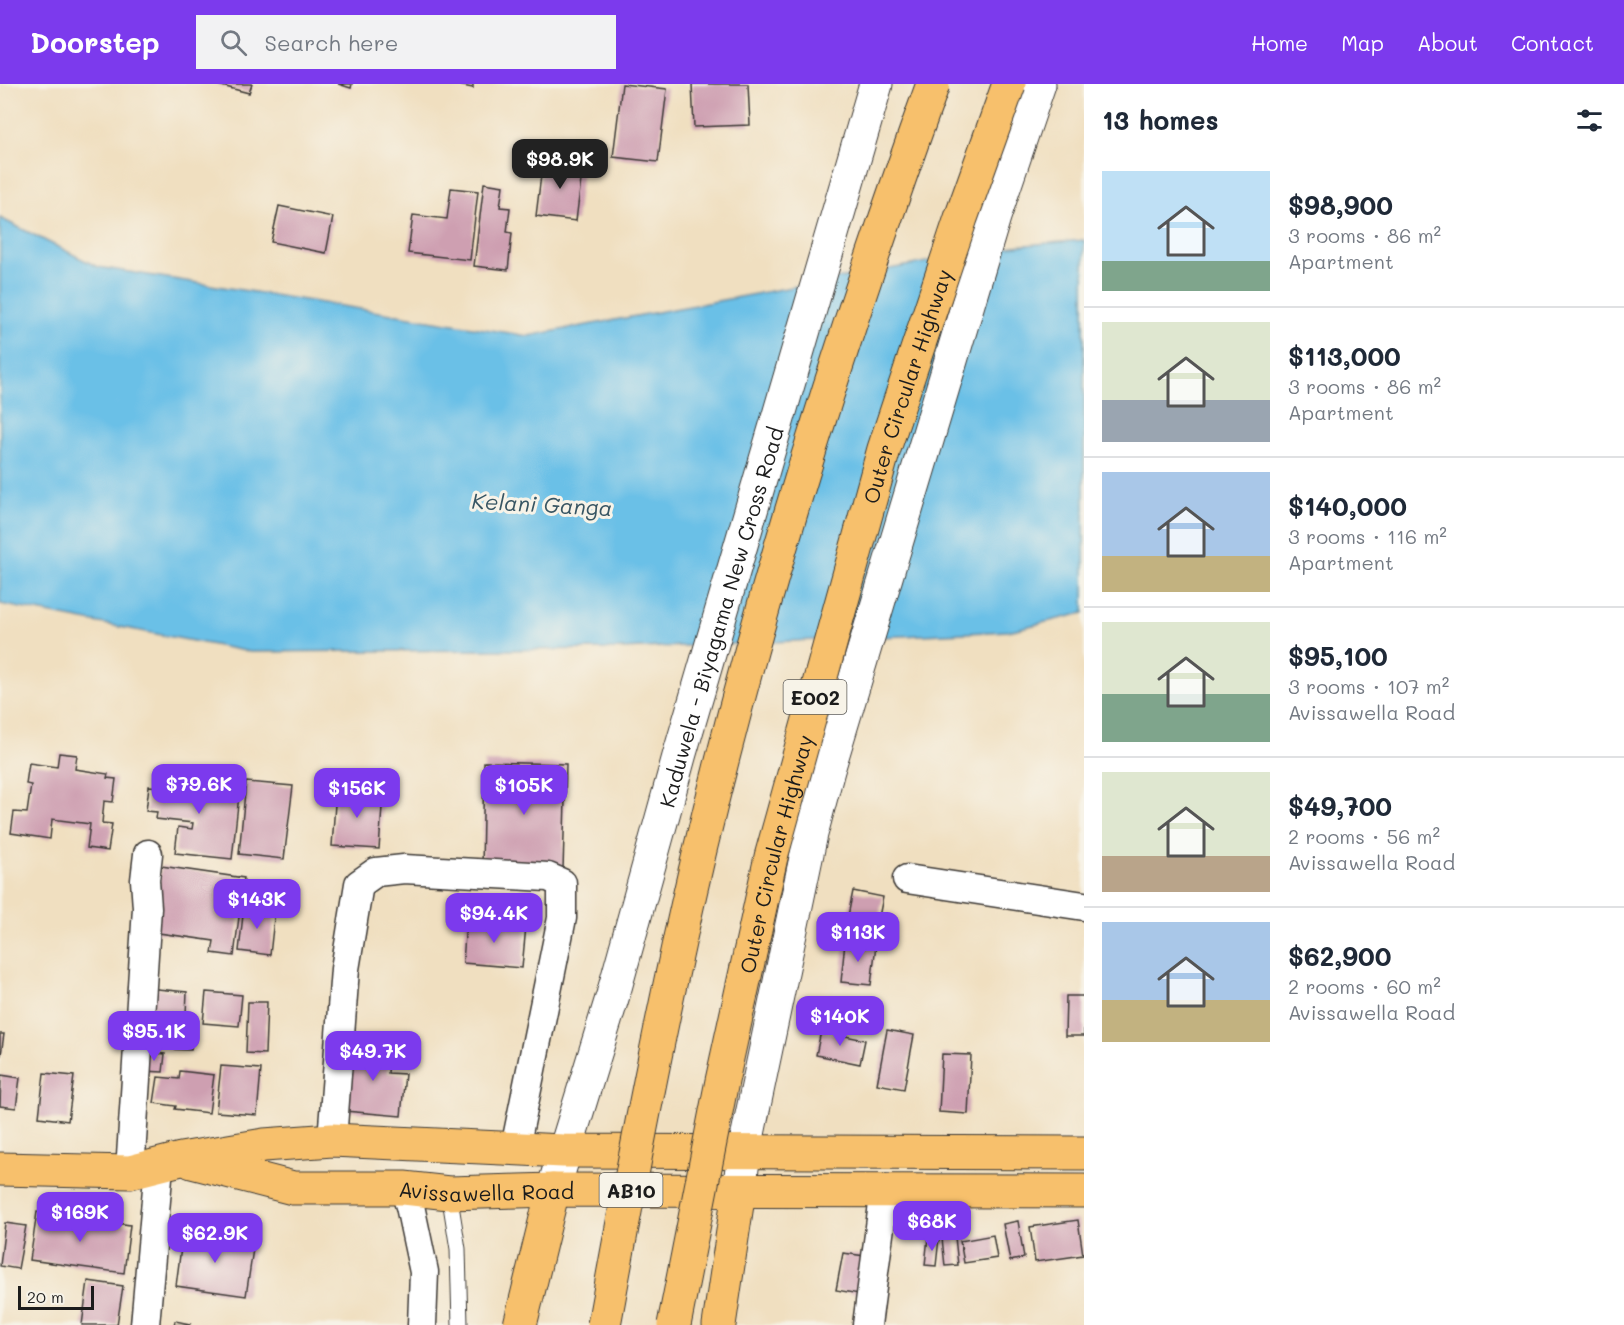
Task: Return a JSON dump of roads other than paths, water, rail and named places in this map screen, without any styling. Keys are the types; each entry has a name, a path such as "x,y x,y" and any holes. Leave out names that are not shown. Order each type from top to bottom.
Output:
{"main road":[{"path":"604,1325 654,1063 700,850 723,759 814,432 892,198 933,84"},
{"name":"Outer Circular Highway","path":"674,1325 722,1081 777,836 884,449 961,218 1009,84"},
{"name":"Avissawella Road","path":"0,1169 157,1166 264,1145 332,1140 563,1151 1084,1153"},
{"name":"Avissawella Road","path":"157,1166 293,1188 404,1188 449,1193 553,1190 1084,1191"},
{"path":"520,1325 553,1190"},
{"path":"719,1325 739,1191"}],"street":[{"name":"Kaduwela - Biyagama New Cross Road","path":"553,1190 563,1151 613,995 680,753 876,84"},
{"path":"739,1191 744,1152 811,834 828,770 994,217 1039,84"},
{"path":"145,1325 157,1166 145,880 148,854"},
{"path":"332,1140 345,969 359,884 376,872 404,869 548,877 562,883 562,918 514,1148"},
{"path":"908,879 1084,906"},
{"path":"404,1188 424,1272 422,1325"},
{"path":"867,1325 885,1189"}],"lane":[{"path":"449,1193 458,1249 460,1325"}],"water":[{"name":"Kelani Ganga","path":"0,218 98,267 528,336 1014,246 1084,240 1084,613 1008,631 621,649 250,652 0,604"}]}
